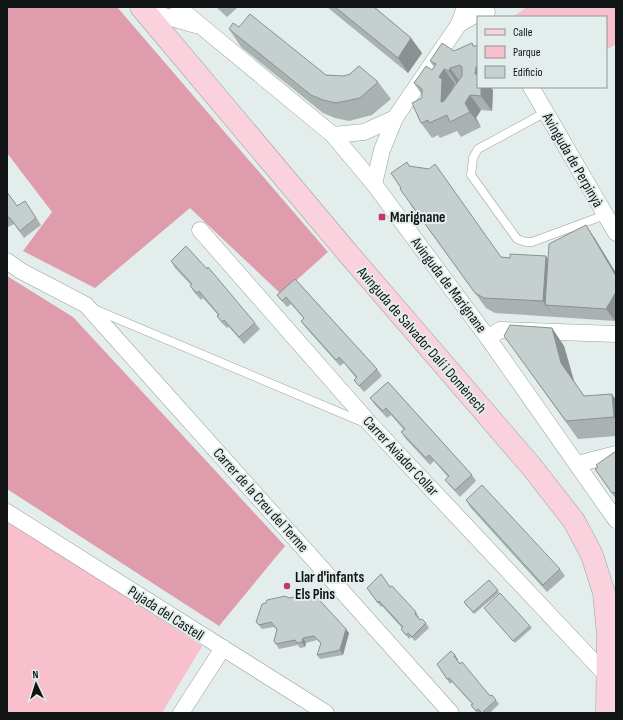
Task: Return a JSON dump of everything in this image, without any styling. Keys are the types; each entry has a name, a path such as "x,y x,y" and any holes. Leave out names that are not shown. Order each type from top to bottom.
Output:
{"main road":[{"name":"Avinguda de Salvador Dalí i Domènech","path":"142,8 531,466 574,521 592,555 604,593 608,635 607,713"}],"street":[{"name":"Avinguda de Marignane","path":"178,7 333,135 374,184 488,338 616,520"},
{"path":"374,184 382,150 395,118 459,24 465,7"},
{"name":"Avinguda de Marignane","path":"142,8 201,27"},
{"path":"459,24 473,16 487,12"},
{"name":"Avinguda de Perpinyà","path":"532,88 616,232"},
{"path":"333,135 364,132 395,118"},
{"path":"356,163 360,142 364,132"},
{"name":"Carrer Aviador Collar","path":"200,230 372,426 608,677"},
{"path":"7,261 21,271 86,305"},
{"name":"Carrer de la Creu del Terme","path":"86,305 451,713"},
{"path":"488,338 500,330 616,334"},
{"path":"577,464 616,454"},
{"name":"Pujada del Castell","path":"7,512 326,713"},
{"path":"181,713 223,648"}],"lane":[{"path":"546,112 478,149 473,158 471,175 517,239 526,242 532,242 605,215"},
{"path":"86,305 372,426"}],"green space":[{"path":"527,7 616,7 616,44 607,49 607,16 514,16"},
{"path":"7,520 202,646 162,713 7,713"}],"shaded area":[{"path":"7,7 117,7 328,252 281,294 190,208 95,288 23,251 52,212 7,153"},
{"path":"7,276 73,317 285,546 219,626 7,489"}],"building":[{"path":"335,7 374,7 411,38 398,58"},
{"path":"250,14 326,75 344,76 350,74 359,66 378,82 360,98 336,103 311,95 229,29 233,23 239,27"},
{"path":"442,43 454,51 472,43 473,46 477,46 477,67 475,74 477,74 477,88 481,88 481,96 470,95 465,103 470,112 450,122 447,115 429,123 428,120 421,123 412,103 422,98 422,89 414,83 426,66 432,70 436,64 430,61","holes":["460,65 462,67 462,76 444,101 441,102 442,79 439,77 444,69 449,71 450,68"]},
{"path":"407,162 409,166 429,169 435,164 501,257 510,258 510,254 546,256 543,301 484,298 475,293 400,189 401,188 391,173"},
{"path":"7,192 17,206 25,201 36,218 20,231 9,217 7,218"},
{"path":"586,225 616,276 616,292 606,309 545,305 549,244"},
{"path":"186,246 207,269 208,267 255,323 239,337 224,320 222,322 217,316 219,315 199,291 197,293 190,286 192,284 171,261"},
{"path":"295,279 377,369 359,386 354,380 357,377 339,357 336,360 301,321 304,318 286,297 282,301 277,295"},
{"path":"510,325 552,328 561,363 584,396 612,394 614,417 566,421 504,336"},
{"path":"388,382 472,475 455,490 445,480 449,476 429,455 426,458 401,432 405,429 386,408 383,411 370,398"},
{"path":"616,451 616,492 612,493 595,469 598,467 596,465"},
{"path":"482,485 560,569 543,585 466,500"},
{"path":"381,574 390,587 392,586 416,612 415,614 420,620 422,619 426,623 412,637 408,633 406,635 401,629 403,627 379,601 378,603 367,588"},
{"path":"489,580 498,590 473,612 464,602"},
{"path":"313,593 346,629 340,650 317,655 321,643 314,636 303,638 302,642 297,643 295,640 276,644 274,641 277,629 271,622 259,625 256,622 262,604 266,603 267,600 285,596 289,598"},
{"path":"500,593 530,626 513,641 484,608"},
{"path":"451,651 460,664 462,662 490,696 492,695 496,700 482,713 478,709 476,711 471,705 473,704 449,678 447,679 437,664"}],"place":[{"name":"Marignane","path":"382,217"},
{"name":"Llar d'infants Els Pins","path":"287,586"}]}
